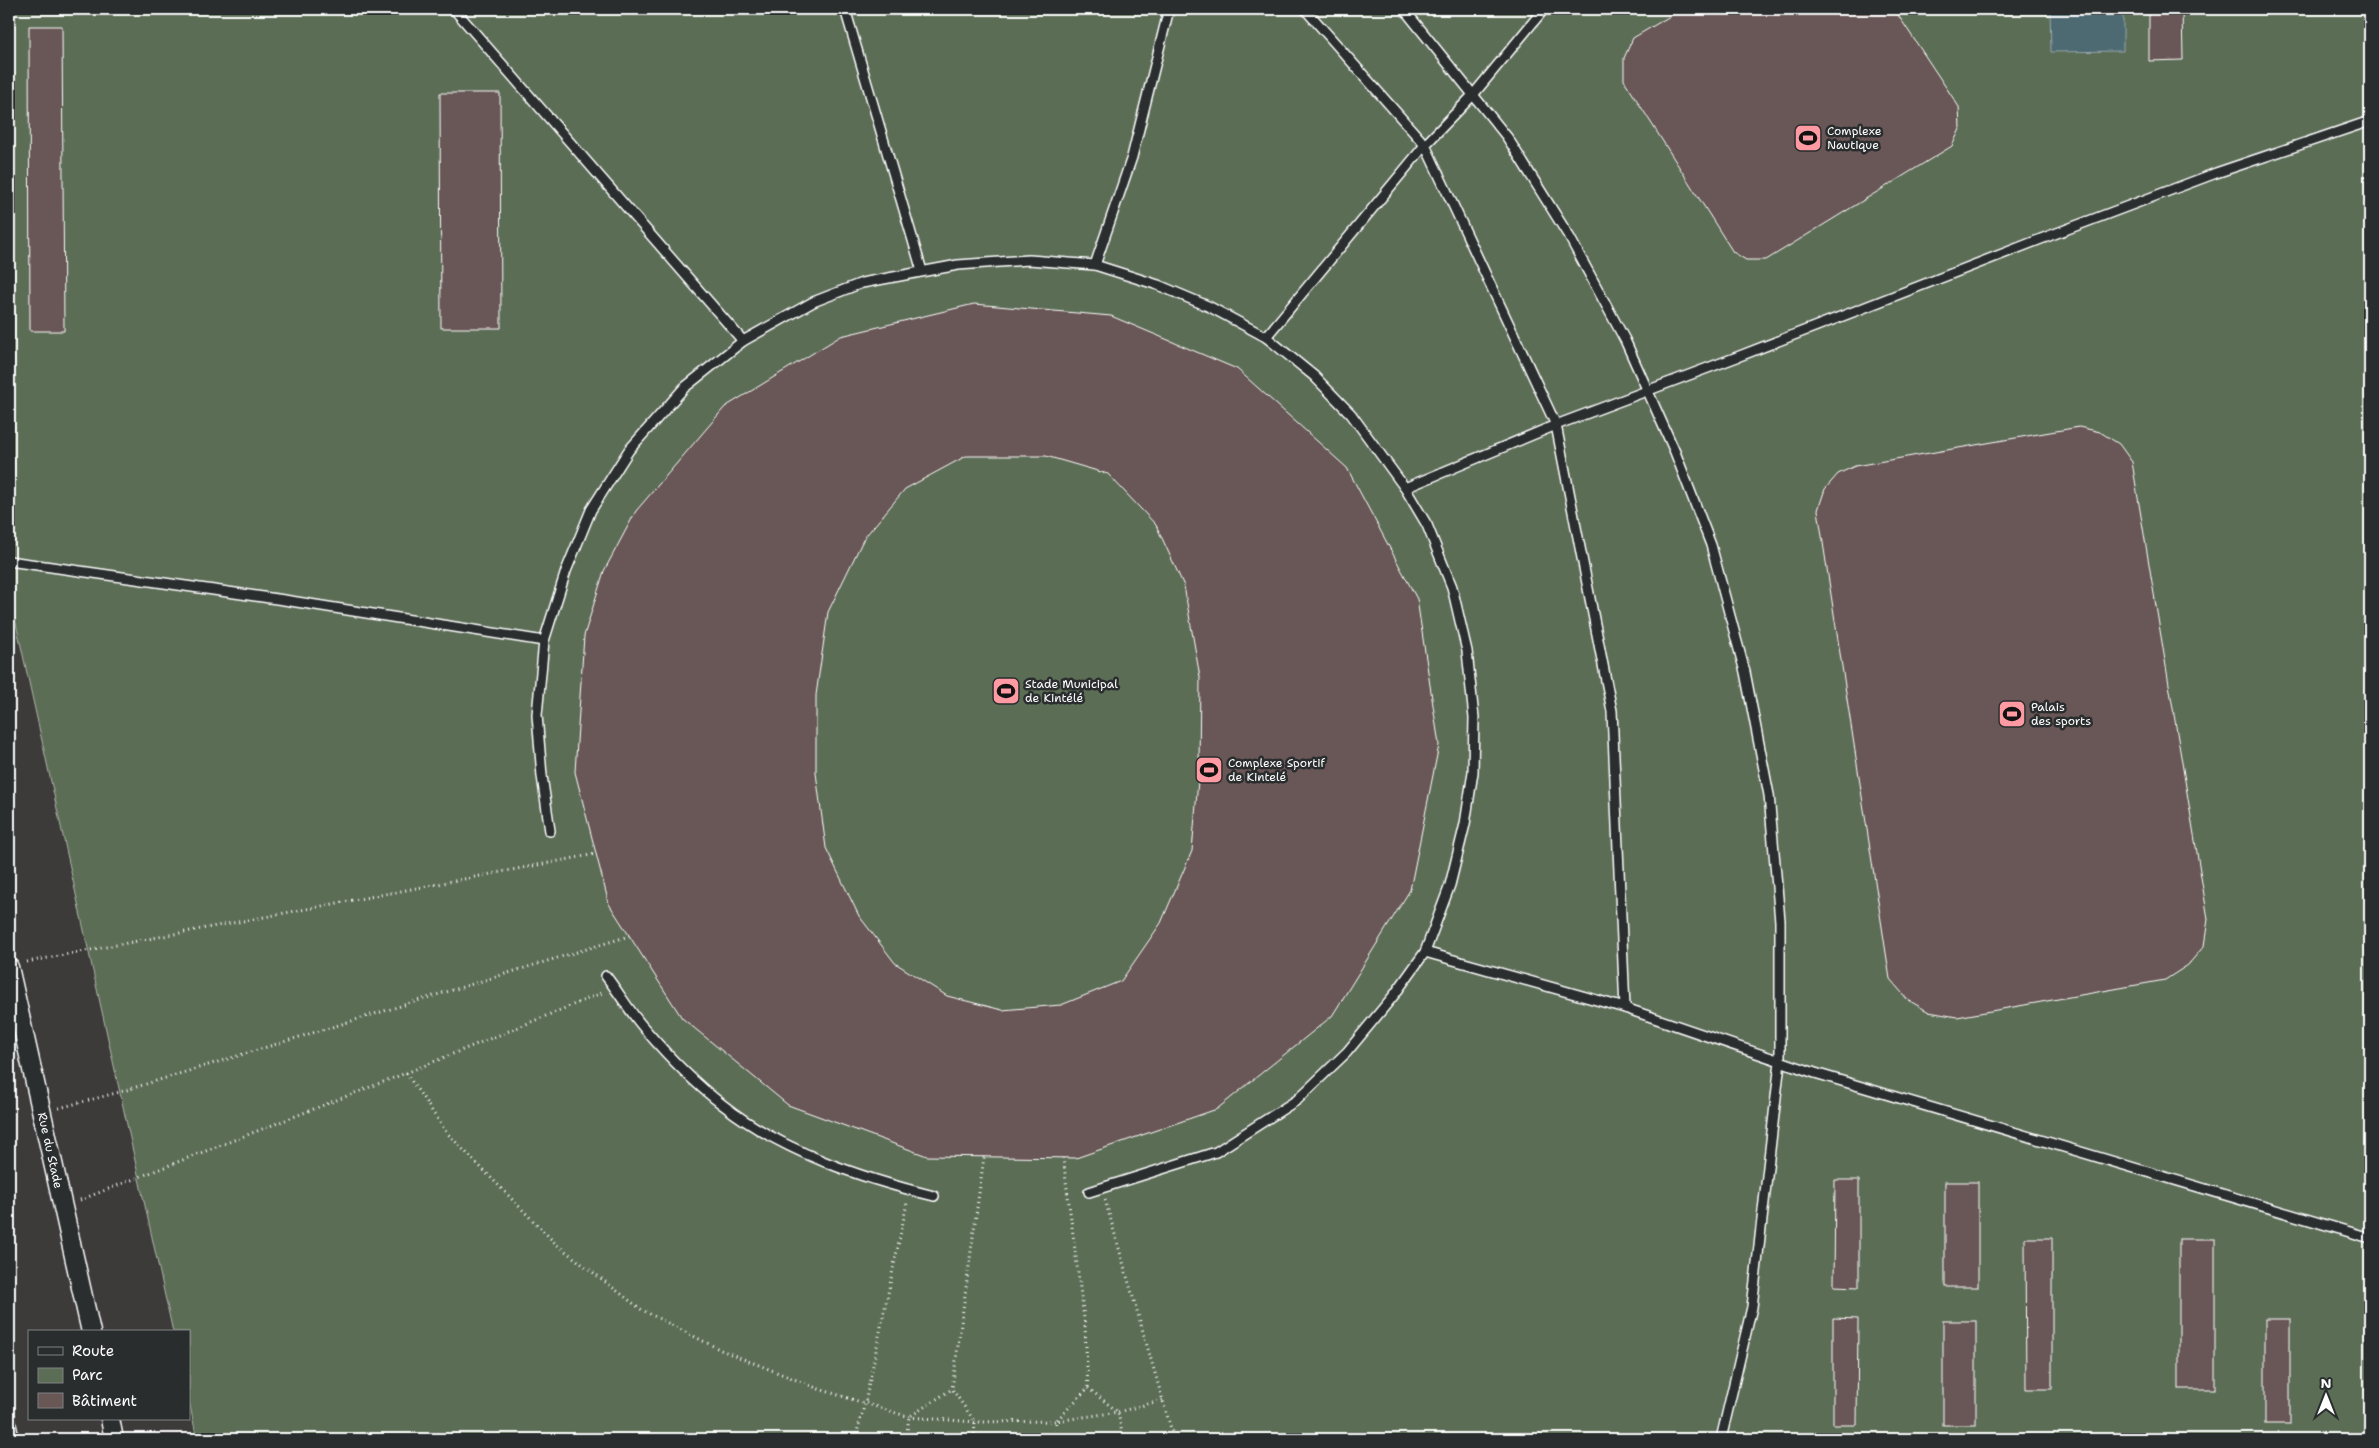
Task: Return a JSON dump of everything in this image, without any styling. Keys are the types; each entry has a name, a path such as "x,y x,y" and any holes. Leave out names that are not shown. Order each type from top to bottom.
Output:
{"street":[{"name":"Rue du Stade","path":"13,966 42,1113 91,1330"},
{"path":"110,1420 114,1439"}],"lane":[{"path":"454,9 743,341"},
{"path":"845,9 922,271"},
{"path":"1096,265 1132,157 1169,9"},
{"path":"1305,9 1425,145 1556,425 1612,711 1625,1008"},
{"path":"1404,9 1507,137 1570,238 1625,340 1675,452 1711,545 1745,672 1769,795 1780,921 1780,1062 1752,1306 1721,1439"},
{"path":"1266,337 1425,145 1473,95 1544,9"},
{"path":"1405,488 1556,425 2198,180 2370,121"},
{"path":"550,831 542,776 537,715 544,641 566,571 591,510 608,480 655,419 684,388 743,341 812,302 862,283 922,271 991,261 1029,260 1096,265 1158,285 1210,307 1266,337 1314,376 1351,414 1405,488 1427,525 1452,587 1467,651 1474,718 1473,772 1465,824 1450,885 1425,952 1395,994 1347,1052 1298,1100 1216,1152 1089,1192"},
{"path":"9,561 274,598 544,641"},
{"path":"1425,952 1625,1008 1780,1062 2370,1238"},
{"path":"606,976 643,1027 683,1070 723,1105 767,1134 848,1172 934,1196"},
{"path":"9,1414 14,1439"}],"path":[{"path":"13,966 596,854"},
{"path":"42,1113 120,1092 629,936"},
{"path":"63,1206 406,1073 614,987"},
{"path":"406,1073 447,1133 549,1237 642,1310 721,1350 819,1389 909,1417 975,1422 1056,1421 1118,1412 1163,1400"},
{"path":"974,1439 975,1422 952,1389 984,1157"},
{"path":"1057,1439 1056,1421 1088,1388 1085,1326 1063,1158"},
{"path":"1101,1188 1174,1439"},
{"path":"855,1439 865,1403 910,1190"},
{"path":"1088,1388 1118,1412 1123,1439"},
{"path":"906,1439 909,1417 952,1389"}],"green space":[{"name":"Complexe Sportif de Kintelé","path":"9,9 2370,9 2370,1439 197,1439 190,1406 190,1330 173,1330 9,592"}],"water":[{"path":"2050,9 2123,9 2123,51 2051,52"}],"building":[{"name":"Complexe Nautique","path":"1682,9 1894,9 1959,107 1960,129 1952,146 1766,260 1746,260 1733,252 1624,80 1624,58 1633,38"},
{"path":"2149,9 2182,9 2183,60 2149,61"},
{"path":"29,26 62,26 64,331 30,331"},
{"path":"440,93 500,93 501,328 441,328"},
{"name":"Stade Municipal de Kintélé","path":"974,304 1111,316 1237,369 1347,468 1417,599 1439,745 1410,890 1332,1016 1217,1109 1076,1158 927,1156 788,1105 682,1018 609,904 575,772 584,636 604,571 636,511 725,407 841,336","holes":["966,456 1046,456 1108,474 1156,525 1184,586 1200,677 1199,769 1192,851 1161,923 1121,981 1061,1005 1002,1010 947,996 895,963 859,916 826,848 816,773 816,695 828,612 864,538 905,489"]},
{"name":"Palais des sports","path":"2079,427 2100,432 2119,444 2132,462 2208,919 2204,946 2188,965 2165,980 1957,1017 1929,1012 1908,1000 1890,979 1818,510 1825,489 1838,474 1855,466"},
{"path":"1835,1180 1859,1180 1859,1287 1834,1286"},
{"path":"1945,1182 1978,1182 1978,1287 1945,1287"},
{"path":"2025,1238 2052,1238 2052,1389 2026,1389"},
{"path":"2179,1239 2215,1239 2215,1389 2179,1389"},
{"path":"1833,1318 1858,1319 1857,1425 1833,1425"},
{"path":"2265,1319 2290,1319 2290,1424 2265,1424"},
{"path":"1943,1321 1976,1321 1976,1425 1943,1425"}],"place":[{"name":"Complexe Nautique","path":"1808,138"},
{"name":"Stade Municipal de Kintélé","path":"1006,691"},
{"name":"Palais des sports","path":"2012,714"},
{"name":"Complexe Sportif de Kintelé","path":"1209,770"}]}
